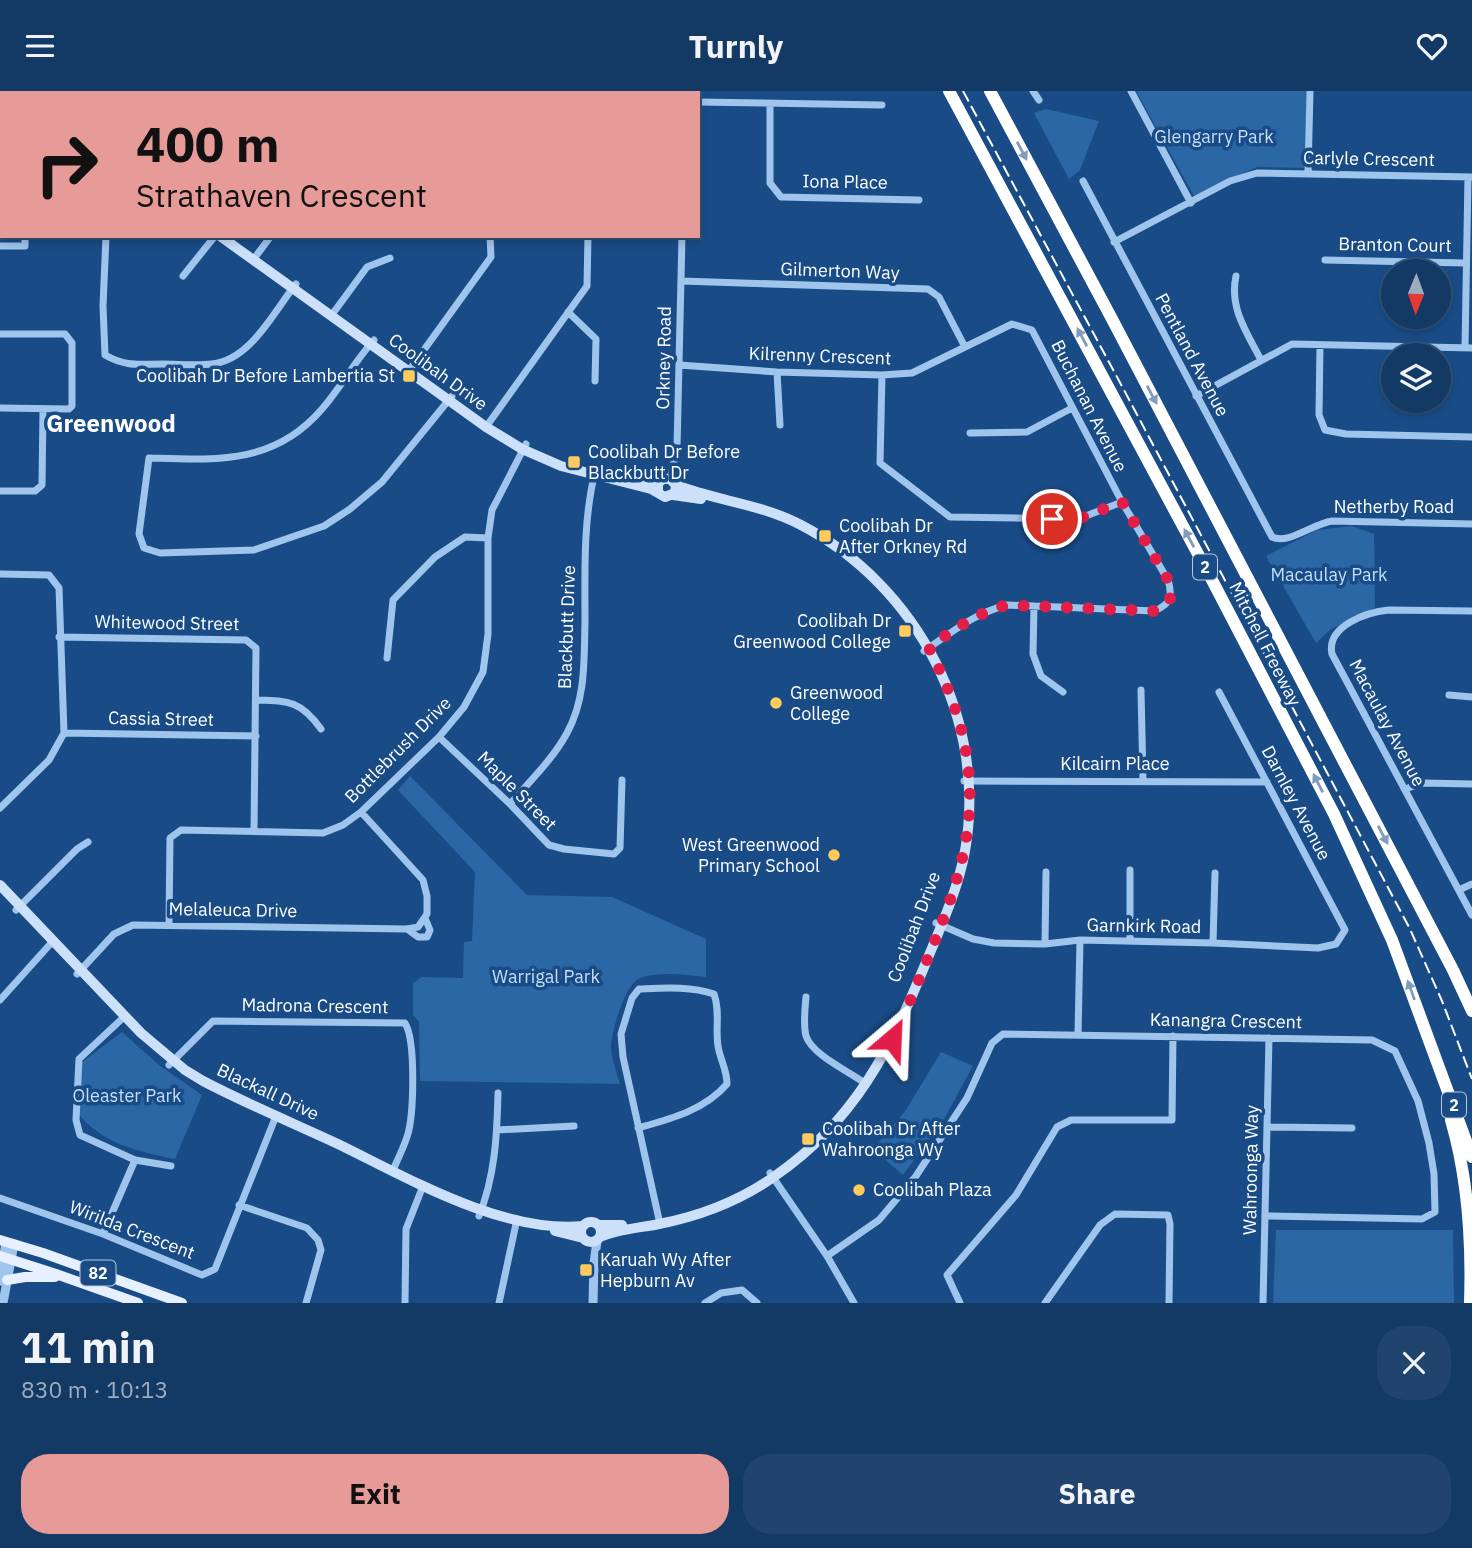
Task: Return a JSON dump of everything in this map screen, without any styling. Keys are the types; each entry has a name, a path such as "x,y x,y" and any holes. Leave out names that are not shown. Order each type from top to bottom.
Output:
{"highway":[{"name":"Mitchell Freeway","path":"949,91 1212,580 1334,814 1392,940 1472,1157"},
{"name":"Mitchell Freeway","path":"990,91 1453,970 1472,1011"},
{"path":"1434,1055 1464,1178 1471,1230 1470,1303"}],"main road":[{"name":"Coolibah Drive","path":"221,238 255,258 488,425 561,467 667,486 757,513 814,540 853,568 883,596 926,649 950,712 967,781 958,858 939,924 864,1082 825,1127 772,1175 712,1203 660,1221 592,1239"},
{"name":"Coolibah Drive","path":"232,238 255,258"},
{"name":"Blackall Drive","path":"0,885 123,1018 171,1063 209,1091 275,1118 422,1189 481,1213 592,1239"},
{"name":"Blackall Drive","path":"0,894 18,907"},
{"name":"Coolibah Drive","path":"599,1225 660,1221"},
{"name":"Blackall Drive","path":"517,1222 583,1226"},
{"path":"592,1222 599,1225 602,1231 592,1239 581,1233 583,1226 592,1222"},
{"name":"82","path":"7,1242 182,1303"},
{"name":"82","path":"5,1258 138,1303"},
{"path":"4,1281 40,1276 75,1280"}],"street":[{"path":"1034,91 1039,100"},
{"path":"1131,91 1191,203"},
{"path":"1308,173 1310,91"},
{"path":"700,102 882,105"},
{"name":"Iona Place","path":"769,105 770,183 781,197 919,200"},
{"name":"Carlyle Crescent","path":"1114,243 1230,181 1256,173 1470,177"},
{"path":"1196,396 1292,344 1469,348 1465,263 1470,177"},
{"name":"Pentland Avenue","path":"1083,181 1268,532 1277,539"},
{"path":"0,246 25,246 25,238"},
{"path":"106,238 104,355 120,364 214,364 231,358 245,349 294,286"},
{"path":"183,276 216,238"},
{"path":"255,258 270,238"},
{"path":"410,369 491,257 490,238"},
{"path":"488,425 587,286 588,238"},
{"name":"Orkney Road","path":"667,486 677,447 682,238"},
{"path":"332,314 367,267 390,258"},
{"name":"Branton Court","path":"1325,260 1465,263"},
{"path":"1236,276 1236,308 1261,360"},
{"name":"Gilmerton Way","path":"681,281 929,289 939,297 965,347"},
{"path":"568,312 596,339 595,381"},
{"name":"Kilrenny Crescent","path":"679,365 777,372 882,375 912,373 1012,324 1032,330"},
{"name":"Buchanan Avenue","path":"1032,330 1171,590 1164,607 1154,611 1034,606"},
{"path":"0,334 65,334 72,343 72,406 69,409 0,408"},
{"path":"372,342 323,408 286,441 258,452 218,460 149,458 139,534 144,548 160,553 254,550 324,526 350,509 382,482 450,398"},
{"path":"1320,346 1319,415 1325,430 1346,434 1472,437"},
{"path":"777,372 780,425"},
{"path":"882,375 880,463 950,517 1078,519 1122,502"},
{"path":"970,433 1027,432 1072,408"},
{"path":"0,491 35,491 42,485 43,409"},
{"name":"Bottlebrush Drive","path":"169,924 170,838 181,830 323,833 343,825 439,737 464,707 483,672 488,634 488,538 494,502 524,447"},
{"name":"Blackbutt Drive","path":"510,804 549,759 568,732 579,702 584,676 586,526 595,474"},
{"name":"Netherby Road","path":"1277,539 1286,540 1313,526 1332,521 1472,524"},
{"path":"387,658 393,600 435,557 465,537 488,538"},
{"path":"0,574 49,575 59,588 64,733 49,760 0,808"},
{"path":"926,649 963,622 987,610 1007,605 1034,606 1033,654 1041,676 1063,692"},
{"name":"Macaulay Avenue","path":"1472,611 1376,612 1340,629 1331,640 1332,654 1472,915"},
{"name":"Whitewood Street","path":"59,637 246,639 256,648 254,831"},
{"path":"1141,690 1143,780"},
{"name":"Darnley Avenue","path":"1219,692 1345,930"},
{"path":"1449,695 1472,697"},
{"path":"257,700 289,701 309,712 321,729"},
{"name":"Cassia Street","path":"64,733 256,736"},
{"name":"Maple Street","path":"439,737 549,845 564,849 614,854 620,848 622,780"},
{"name":"Kilcairn Place","path":"967,781 1267,782"},
{"path":"1405,789 1423,783 1472,784"},
{"path":"360,812 423,880 427,895 425,918 418,927 407,929"},
{"path":"18,907 77,849 88,842"},
{"path":"1130,870 1130,941"},
{"path":"1045,944 1046,872"},
{"path":"1213,943 1215,873"},
{"path":"1459,890 1472,884"},
{"name":"Melaleuca Drive","path":"80,972 114,934 133,925 407,929 418,937 427,937 430,930 425,918"},
{"name":"Garnkirk Road","path":"939,924 984,942 1045,944 1080,940 1318,948 1336,944 1345,930"},
{"path":"1078,1035 1080,940"},
{"path":"0,1000 51,943"},
{"path":"638,1128 680,1117 718,1095 727,1084 727,1070 718,1050 719,1008 714,994 702,990 639,989 632,998 621,1034 623,1057 638,1128 660,1221"},
{"path":"806,997 805,1028 809,1042 817,1052 864,1082"},
{"path":"123,1018 79,1059 76,1120 80,1135 135,1160 171,1166"},
{"name":"Madrona Crescent","path":"171,1063 213,1021 405,1023 410,1032 413,1067 408,1134 392,1173"},
{"name":"Kanangra Crescent","path":"827,1256 878,1220 916,1177 967,1098 992,1043 1003,1034 1372,1040 1395,1051 1418,1101 1429,1143 1434,1174 1435,1212 1422,1219 1266,1216"},
{"path":"960,1303 947,1275 1016,1195 1057,1126 1070,1120 1172,1120 1173,1036"},
{"name":"Wahroonga Way","path":"1263,1303 1269,1038"},
{"path":"481,1213 492,1180 498,1093"},
{"name":"Wirilda Crescent","path":"0,1198 103,1234 202,1275 215,1269 275,1118"},
{"path":"497,1130 574,1126"},
{"path":"1267,1127 1352,1128"},
{"path":"103,1234 135,1160"},
{"path":"772,1175 827,1256 853,1303"},
{"path":"405,1303 406,1229 422,1189"},
{"path":"239,1205 307,1228 318,1240 321,1251 306,1303"},
{"path":"1045,1303 1100,1225 1115,1215 1168,1215 1169,1303"},
{"path":"499,1303 517,1222"},
{"path":"592,1239 593,1303"},
{"path":"3,1303 7,1242"},
{"path":"705,1303 721,1293 742,1290 757,1303"}],"green space":[{"name":"Glengarry Park","path":"1136,91 1306,91 1306,168 1257,167 1194,196"},
{"path":"1046,109 1099,121 1080,170 1069,179 1034,113"},
{"name":"Macaulay Park","path":"1352,526 1374,534 1375,608 1331,629 1316,643 1266,556 1317,530"},
{"name":"Warrigal Park","path":"410,776 527,895 612,897 706,939 706,977 656,975 640,978 630,988 616,1020 611,1047 620,1084 420,1081 419,1022 413,1015 413,983 422,977 463,978 464,942 472,941 475,872 398,790"},
{"name":"Oleaster Park","path":"122,1032 159,1065 202,1095 175,1159 109,1139 78,1113 82,1062"},
{"path":"941,1052 973,1066 944,1119 903,1175 873,1149 906,1110"},
{"path":"1276,1230 1453,1230 1454,1303 1273,1303"}],"railway":[{"path":"963,91 1410,929 1472,1079"}],"place":[{"name":"Coolibah Dr Before Lambertia St","path":"409,376"},
{"name":"Coolibah Dr Before Blackbutt Dr","path":"574,462"},
{"name":"Coolibah Dr After Orkney Rd","path":"825,536"},
{"name":"Coolibah Dr Greenwood College","path":"905,631"},
{"name":"Greenwood College","path":"776,703"},
{"name":"West Greenwood Primary School","path":"834,855"},
{"name":"Coolibah Dr After Wahroonga Wy","path":"808,1139"},
{"name":"Coolibah Plaza","path":"859,1190"},
{"name":"Karuah Wy After Hepburn Av","path":"586,1270"}],"district":[{"name":"Greenwood","path":"111,424"}],"route":[{"path":"892,1039 948,910 962,864 968,831 970,781 964,739 954,703 929,648 963,622 987,610 1007,605 1154,611 1164,607 1169,600 1171,590 1168,580 1122,502 1078,519 1052,519"}]}
